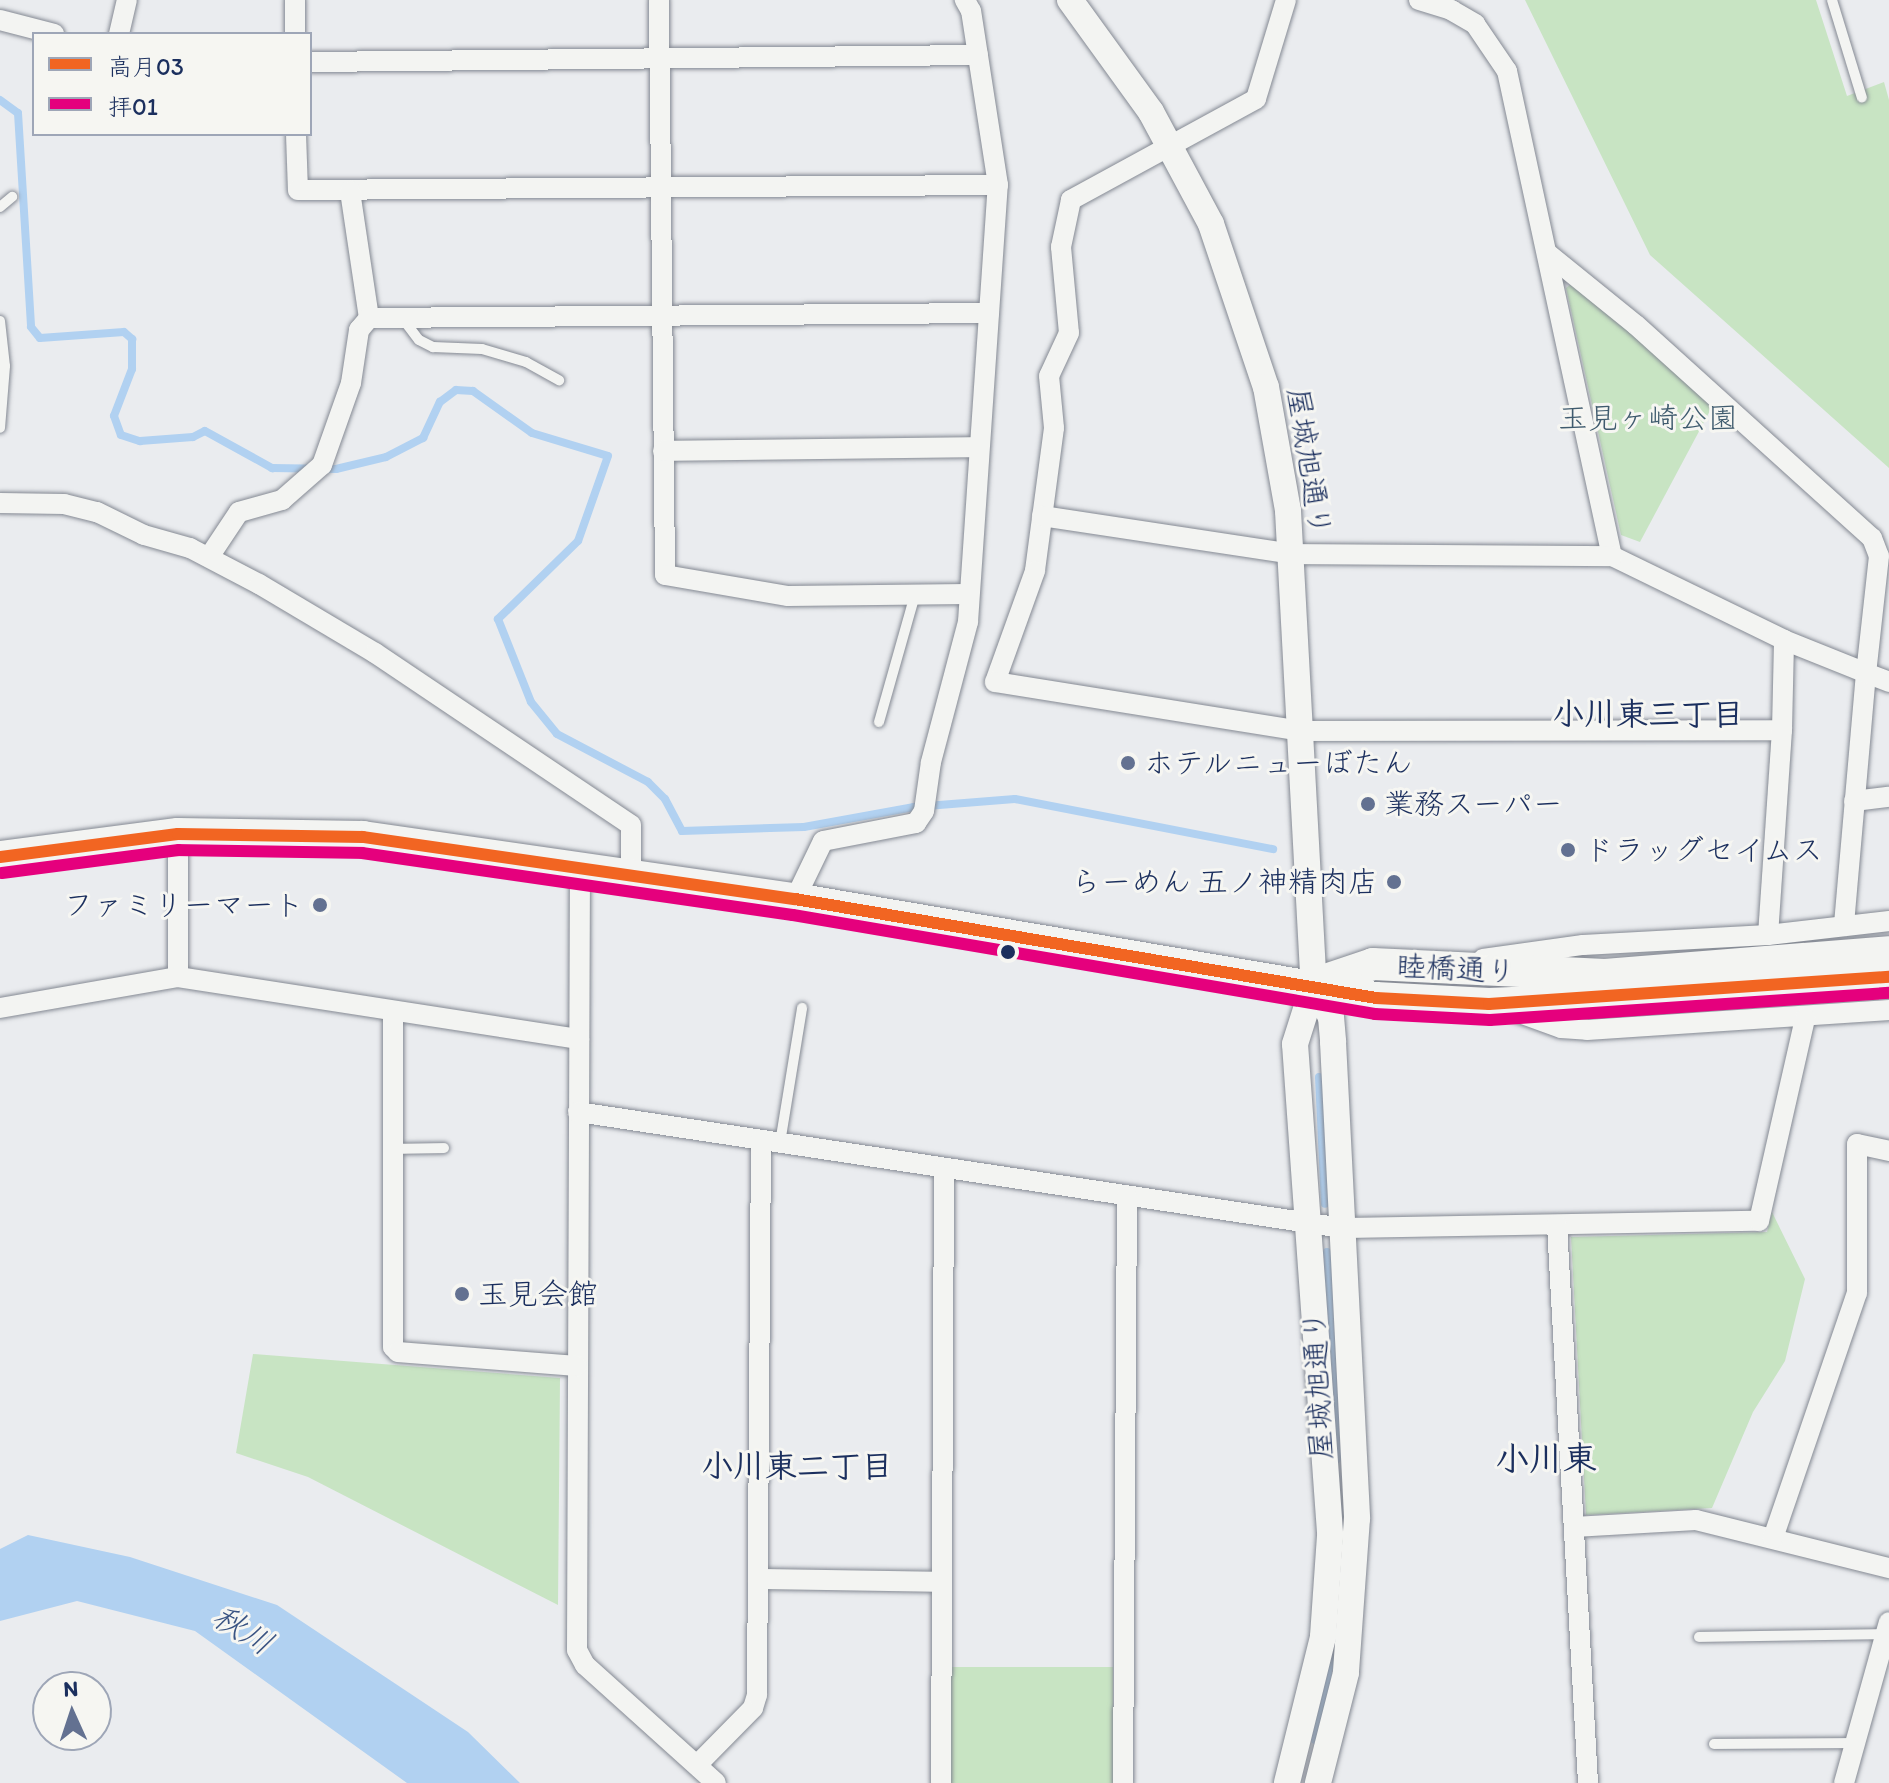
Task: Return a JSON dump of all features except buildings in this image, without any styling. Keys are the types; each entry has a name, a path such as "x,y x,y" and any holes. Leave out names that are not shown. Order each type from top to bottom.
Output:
{"main road":[{"name":"睦橋通り","path":"0,857 178,834 363,837 631,873 795,899 1314,984 1376,998 1497,1004 1606,987 1889,952"},
{"name":"睦橋通り","path":"1314,984 1373,964 1434,967 1606,987 1889,977"}],"street":[{"path":"119,32 127,0"},
{"path":"295,0 295,32"},
{"path":"659,0 665,575 788,596 968,594"},
{"path":"795,899 823,841 916,823 926,804 931,762 968,622 998,185 978,55 965,0"},
{"name":"屋城旭通り","path":"1070,0 1122,68 1170,145 1211,224 1253,337 1280,458 1292,554 1314,984 1295,1044 1330,1536 1323,1637 1287,1783"},
{"path":"1286,0 1256,99 1071,200 1061,247 1069,333 1049,376 1054,428 1035,571 995,682 1300,731 1782,730"},
{"path":"1419,0 1451,10 1475,24 1507,71 1612,556"},
{"path":"0,20 46,32"},
{"path":"312,62 978,55"},
{"path":"296,136 298,190 660,191 998,185"},
{"path":"209,557 239,512 282,500 322,465 351,383 359,330 369,318 350,191"},
{"path":"1547,253 1636,325 1872,538 1879,556 1844,926"},
{"path":"369,318 662,319 989,313"},
{"path":"663,451 979,447"},
{"path":"0,503 64,504 97,512 209,557 375,653 631,825 631,873"},
{"path":"1042,516 1292,554 1612,556 1784,640 1889,682"},
{"path":"1768,935 1782,730 1784,640"},
{"path":"1854,801 1889,797"},
{"path":"178,834 178,977"},
{"path":"580,866 577,1650 585,1665 716,1783"},
{"path":"1434,967 1583,945 1768,935 1889,921"},
{"path":"0,1008 178,977 579,1039"},
{"name":"屋城旭通り","path":"1314,984 1331,1017 1357,1554 1346,1673 1318,1783"},
{"path":"1497,1004 1538,1021 1587,1030 1805,1018 1889,1010"},
{"path":"393,1011 393,1347 398,1352 576,1366"},
{"path":"578,1112 1342,1228 1759,1221 1805,1018"},
{"path":"697,1765 753,1708 771,1141"},
{"path":"1773,1538 1857,1293 1857,1144 1889,1151"},
{"path":"941,1783 944,1168"},
{"path":"1123,1783 1127,1197"},
{"path":"1557,1225 1588,1783"},
{"path":"1574,1527 1696,1520 1889,1568"},
{"path":"758,1579 941,1582"},
{"path":"1844,1783 1887,1628"}],"lane":[{"path":"1832,0 1862,98"},
{"path":"0,207 12,197"},
{"path":"403,319 419,340 433,347 482,349 526,362 559,380"},
{"path":"0,321 5,366 0,428"},
{"path":"879,722 915,595"},
{"path":"771,1141 802,1008"},
{"path":"392,1149 444,1148"},
{"path":"1699,1637 1887,1628"},
{"path":"1714,1744 1855,1743"}],"green space":[{"path":"1525,0 1816,0 1847,96 1884,82 1889,100 1889,468 1650,255"},
{"name":"玉見ヶ崎公園","path":"1576,280 1712,407 1640,542 1621,535 1566,288"},
{"path":"1772,1212 1805,1279 1785,1361 1753,1412 1712,1508 1586,1515 1571,1237 1767,1232"},
{"path":"253,1354 560,1378 558,1605 308,1477 236,1453"},
{"path":"951,1667 1113,1667 1113,1783 951,1783"}],"water":[{"name":"秋川","path":"28,1535 130,1557 277,1605 468,1732 520,1783 407,1783 195,1631 77,1601 0,1621 0,1549"}],"waterway":[{"path":"0,100 18,113 31,327 40,338 124,332 132,339 132,369 114,416 121,435 140,441 193,437 205,431 272,468 336,469 386,457 423,438 440,402 456,390 473,391 532,433 608,456 578,541 498,619 531,702 557,734 648,782 665,799 682,831 804,827 914,807 1015,799 1273,849"},
{"path":"1319,1077 1325,1204"},
{"path":"1327,1252 1337,1459"},
{"path":"1315,1740 1336,1632"}],"transit line":[{"name":"高月03","path":"0,857 178,834 363,837 795,899 1376,998 1489,1004 1889,977"},
{"name":"拝01","path":"2,873 179,850 362,853 793,915 1375,1014 1490,1020 1889,993"}],"place":[{"name":"ホテルニューぼたん","path":"1128,763"},
{"name":"業務スーパー","path":"1368,804"},
{"name":"ドラッグセイムス","path":"1568,850"},
{"name":"らーめん 五ノ神精肉店","path":"1394,882"},
{"name":"ファミリーマート","path":"320,905"},
{"name":"玉見会館","path":"462,1294"}],"district":[{"name":"小川東三丁目","path":"1648,714"},
{"name":"小川東","path":"1546,1459"},
{"name":"小川東二丁目","path":"797,1466"}]}
